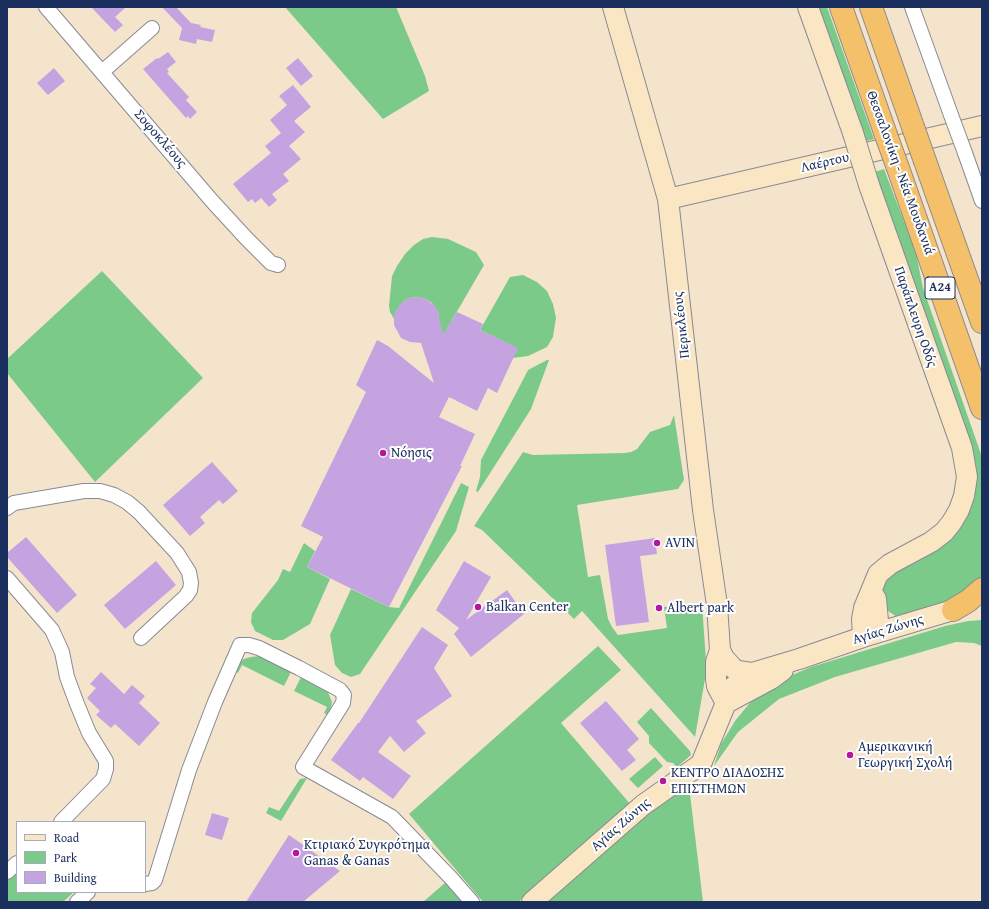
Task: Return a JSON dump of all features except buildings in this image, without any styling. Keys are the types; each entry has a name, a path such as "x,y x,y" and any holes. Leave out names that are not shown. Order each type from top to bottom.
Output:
{"highway":[{"name":"Θεσσαλονίκη - Νέα Μουδανιά","path":"841,7 982,408"},
{"name":"Θεσσαλονίκη - Νέα Μουδανιά","path":"872,11 982,322"},
{"path":"954,610 982,589"},
{"path":"954,610 982,612"}],"street":[{"name":"Σοφοκλέους","path":"46,7 212,201 271,263 278,265"},
{"name":"Περικλέους","path":"613,7 668,199 703,510 718,605 726,703"},
{"name":"Παράπλευρη Οδός","path":"808,7 962,448 967,477 962,503 952,522 944,532 931,542 890,564 882,570 874,581 872,592 864,608 862,619 871,634"},
{"path":"912,7 982,201"},
{"path":"102,72 152,28"},
{"name":"Λαέρτου","path":"668,199 982,126"},
{"path":"9,502 84,491 100,491 114,495 139,512 177,553 189,572 191,583 190,590 186,596 141,638"},
{"path":"7,578 52,630 62,652 67,677 89,733 106,761 106,769 103,779 62,821"},
{"path":"871,634 878,612 876,599 872,592"},
{"name":"Αγίας Ζώνης","path":"799,659 871,634 954,610"},
{"path":"878,612 892,620 910,623"},
{"path":"146,884 152,883 155,880 188,770 215,702 240,645 250,645 299,668 340,690 344,695 343,704 303,767 392,817 472,902"},
{"path":"722,654 729,664 738,671 752,673 799,659"},
{"path":"726,703 771,679 799,659"},
{"name":"Αγίας Ζώνης","path":"532,902 643,805 701,764 732,688 752,673"},
{"path":"7,872 16,864"},
{"path":"77,902 87,893"}],"green space":[{"path":"285,7 396,7 425,76 429,91 383,119"},
{"path":"812,7 827,7 874,139 859,143"},
{"path":"884,169 916,253 923,288 982,457 982,582 964,600 897,617 888,611 883,602 882,592 885,583 890,575 971,496 871,173"},
{"path":"432,237 448,239 476,252 484,265 444,334 441,334 438,312 432,303 426,299 417,297 404,301 396,311 394,319 390,312 389,306 392,276 397,266 405,254 414,245 423,239"},
{"path":"102,271 203,378 95,482 7,373 7,359"},
{"path":"523,275 537,282 547,291 553,304 556,318 553,337 547,347 528,356 513,358 517,348 480,330 510,277"},
{"path":"549,360 531,409 478,492 476,491 480,477 481,460 528,370"},
{"path":"674,415 684,480 678,489 577,505 588,577 600,575 608,619 618,635 667,628 664,607 702,604 706,661 705,679 695,737 582,611 574,619 482,530 474,526 523,452 533,455 631,452 637,449 650,432 670,425"},
{"path":"461,483 469,487 456,531 360,674 351,677 342,673 335,665 330,635 351,589 389,607 399,608"},
{"path":"304,543 315,551 307,567 330,579 310,624 283,640 273,640 255,631 251,622 252,613 278,580 283,569 290,572"},
{"path":"982,620 982,646 974,643 956,642 835,677 779,699 738,732 714,766 721,744 735,721 758,693 778,681 811,667 945,626 968,621"},
{"path":"598,646 621,670 561,723 631,805 518,902 483,902 409,814"},
{"path":"259,656 268,658 292,670 284,686 242,665 238,673 234,671 239,663 244,659"},
{"path":"302,675 327,690 332,702 329,716 324,713 327,707 294,691"},
{"path":"651,708 690,751 691,755 677,767 673,763 667,762 649,743 649,736 637,722"},
{"path":"655,757 663,766 638,788 629,779"},
{"path":"307,778 281,821 266,813 269,807 279,811 300,779"},
{"path":"675,789 690,794 703,902 539,902"},
{"path":"16,868 16,893 73,893 63,902 7,902 7,876"},
{"path":"446,882 463,902 423,902"}],"place":[{"name":"Νόησις","path":"383,453"},
{"name":"AVIN","path":"657,543"},
{"name":"Balkan Center","path":"478,607"},
{"name":"Albert park","path":"659,608"},
{"name":"Αμερικανική Γεωργική Σχολή","path":"850,755"},
{"name":"ΚΕΝΤΡΟ ΔΙΑΔΟΣΗΣ ΕΠΙΣΤΗΜΩΝ","path":"663,781"},
{"name":"Κτιριακό Συγκρότημα Ganas & Ganas","path":"296,853"}]}
